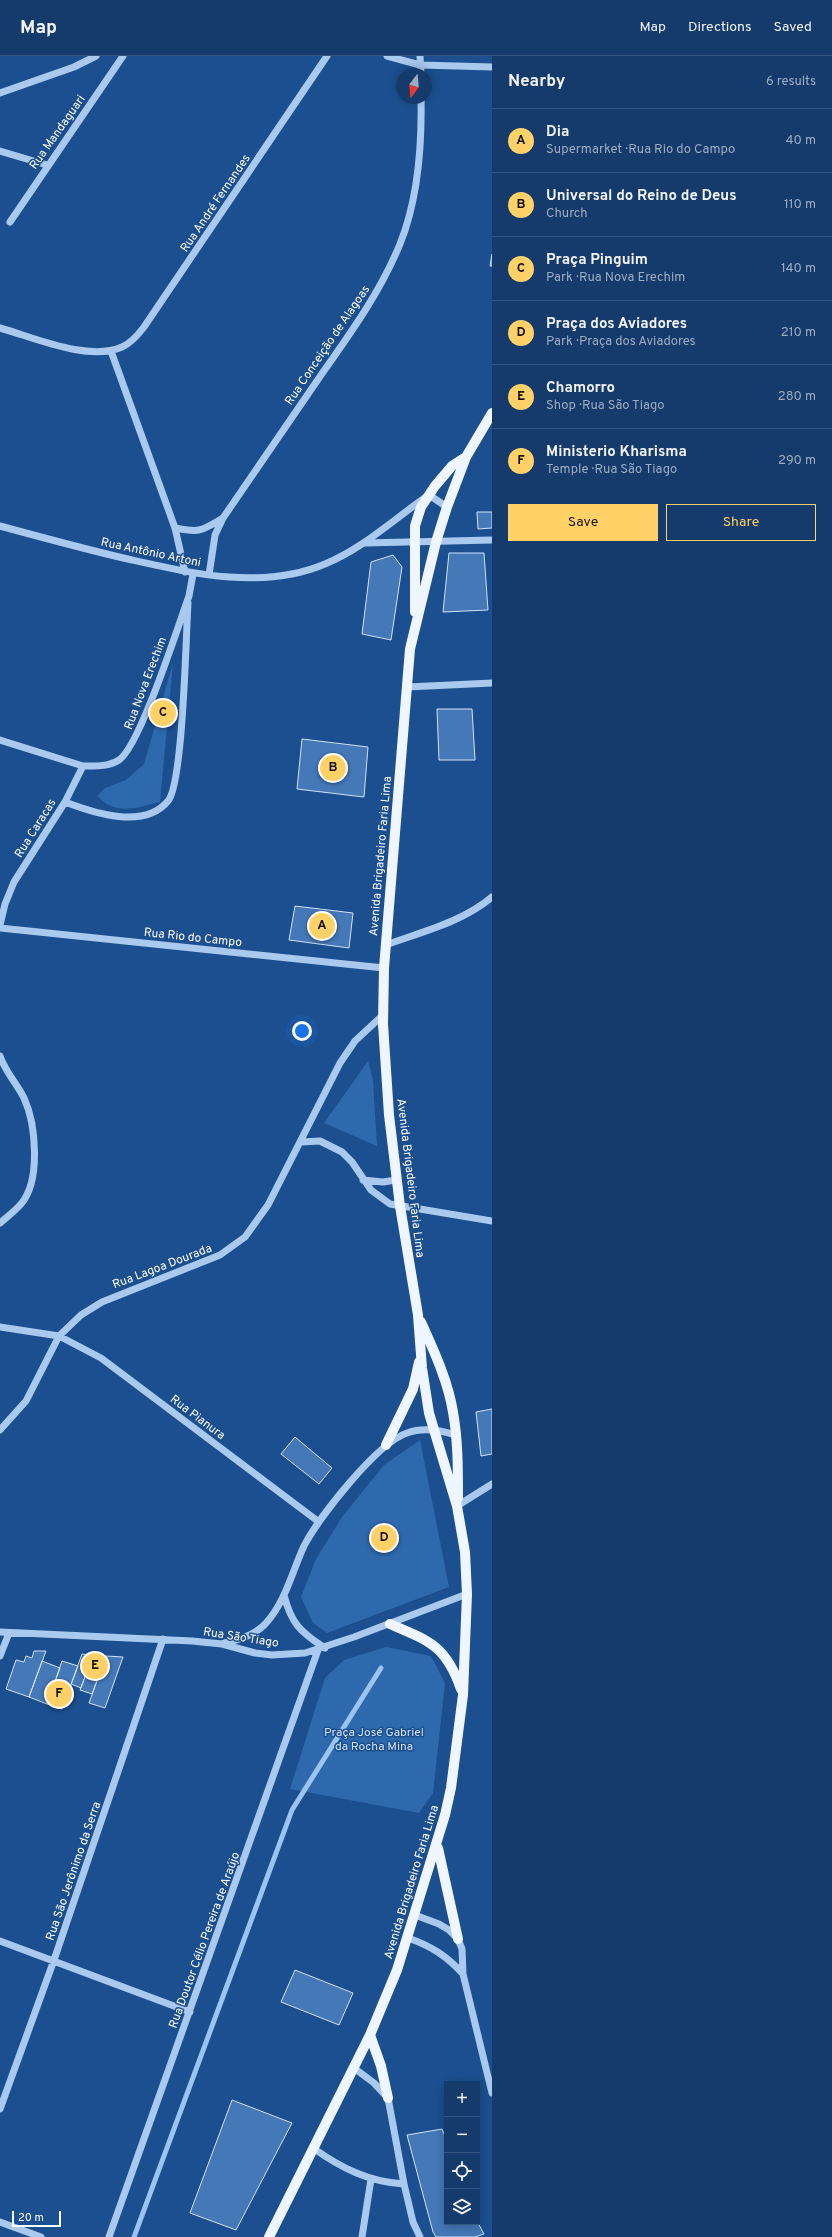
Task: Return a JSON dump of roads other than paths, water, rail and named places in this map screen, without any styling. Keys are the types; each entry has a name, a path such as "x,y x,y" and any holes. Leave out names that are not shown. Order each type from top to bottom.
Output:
{"main road":[{"name":"Avenida Brigadeiro Faria Lima","path":"269,2237 370,2035 416,1915 437,1846 451,1788 462,1695 467,1594 464,1552 457,1506 429,1412 421,1353 418,1315 396,1180 389,1115 383,1015 384,968 410,649 414,628 436,542 447,507 466,457 492,413"},
{"path":"414,628 415,526 421,507 429,495 452,466 466,457"},
{"name":"Avenida Brigadeiro Faria Lima","path":"418,1315 440,1364 453,1411 458,1461 457,1506"},
{"path":"386,1445 413,1389 421,1353"},
{"path":"390,1624 424,1639 442,1652 453,1668 462,1695"},
{"path":"437,1846 458,1940"},
{"path":"370,2035 381,2066 388,2098"}],"street":[{"path":"0,93 74,67 96,56"},
{"name":"Rua Mandaguari","path":"10,222 47,165 123,56"},
{"name":"Rua André Fernandes","path":"111,351 123,347 134,339 144,327 327,56"},
{"path":"387,56 420,65 492,67"},
{"path":"420,56 420,68"},
{"name":"Rua Conceição de Alagoas","path":"209,575 215,535 223,518 362,316 384,278 400,243 412,203 419,162 421,104"},
{"path":"0,151 47,165"},
{"path":"0,328 72,348 93,352 111,351 175,528 185,572"},
{"path":"429,495 447,507"},
{"name":"Rua Antônio Artoni","path":"0,526 90,550 193,574 252,577 284,575 325,564 365,542 429,495"},
{"name":"Rua Conceição de Alagoas","path":"175,528 196,532 203,530 223,518"},
{"name":"Rua Antônio Artoni","path":"365,542 492,540"},
{"name":"Rua Nova Erechim","path":"0,740 83,766 103,766 119,760 137,736 189,596 193,574"},
{"path":"65,802 90,811 133,816 158,809 172,795 179,746 189,596"},
{"path":"407,687 492,683"},
{"name":"Rua Caracas","path":"0,926 5,904 14,882 65,802 83,766"},
{"path":"386,946 461,917 483,905 492,897"},
{"name":"Rua Rio do Campo","path":"0,926 384,968"},
{"name":"Rua Lagoa Dourada","path":"59,1336 82,1315 102,1302 220,1255 245,1237 268,1205 340,1063 355,1041 383,1015"},
{"path":"0,1056 1,1065 16,1082 25,1101 35,1143 33,1171 29,1189 22,1204 0,1223"},
{"path":"301,1142 320,1141 332,1145 352,1162 363,1180 380,1199 390,1204 492,1221"},
{"path":"363,1180 383,1182 396,1180"},
{"path":"0,1327 59,1336 26,1401 0,1430"},
{"name":"Rua Pianura","path":"59,1336 101,1358 319,1522"},
{"path":"222,1644 240,1640 254,1633 266,1623 284,1595 305,1546 319,1522 386,1445 407,1433 434,1430 455,1435"},
{"path":"457,1506 492,1484"},
{"name":"Rua São Tiago","path":"0,1632 163,1639 222,1644 255,1653 289,1655 321,1649 467,1594"},
{"path":"284,1595 289,1613 297,1627 321,1649"},
{"path":"0,1656 9,1633"},
{"name":"Rua São Jerônimo da Serra","path":"0,2109 54,1960 163,1639"},
{"name":"Rua Doutor Célio Pereira de Araújo","path":"109,2237 321,1649"},
{"path":"416,1915 439,1924 449,1930 458,1940 462,1949 463,1974 492,2093"},
{"path":"408,1938 433,1948 445,1956 463,1974"},
{"path":"0,1941 190,2012"},
{"path":"354,2068 374,2083 388,2098 404,2184 413,2222 420,2237"},
{"path":"313,2148 335,2163 371,2179 404,2184"},
{"path":"362,2237 371,2179"},
{"path":"0,2222 41,2237"}],"waterway":[{"path":"134,2237 292,1810 381,1668"}],"place":[{"name":"Praça Pinguim","path":"163,713"},
{"name":"Universal do Reino de Deus","path":"333,768"},
{"name":"Dia","path":"322,926"},
{"name":"Praça dos Aviadores","path":"384,1538"},
{"name":"Chamorro","path":"95,1666"},
{"name":"Ministerio Kharisma","path":"59,1694"}],"park label":[{"name":"Praça José Gabriel da Rocha Mina","path":"374,1739"}]}
